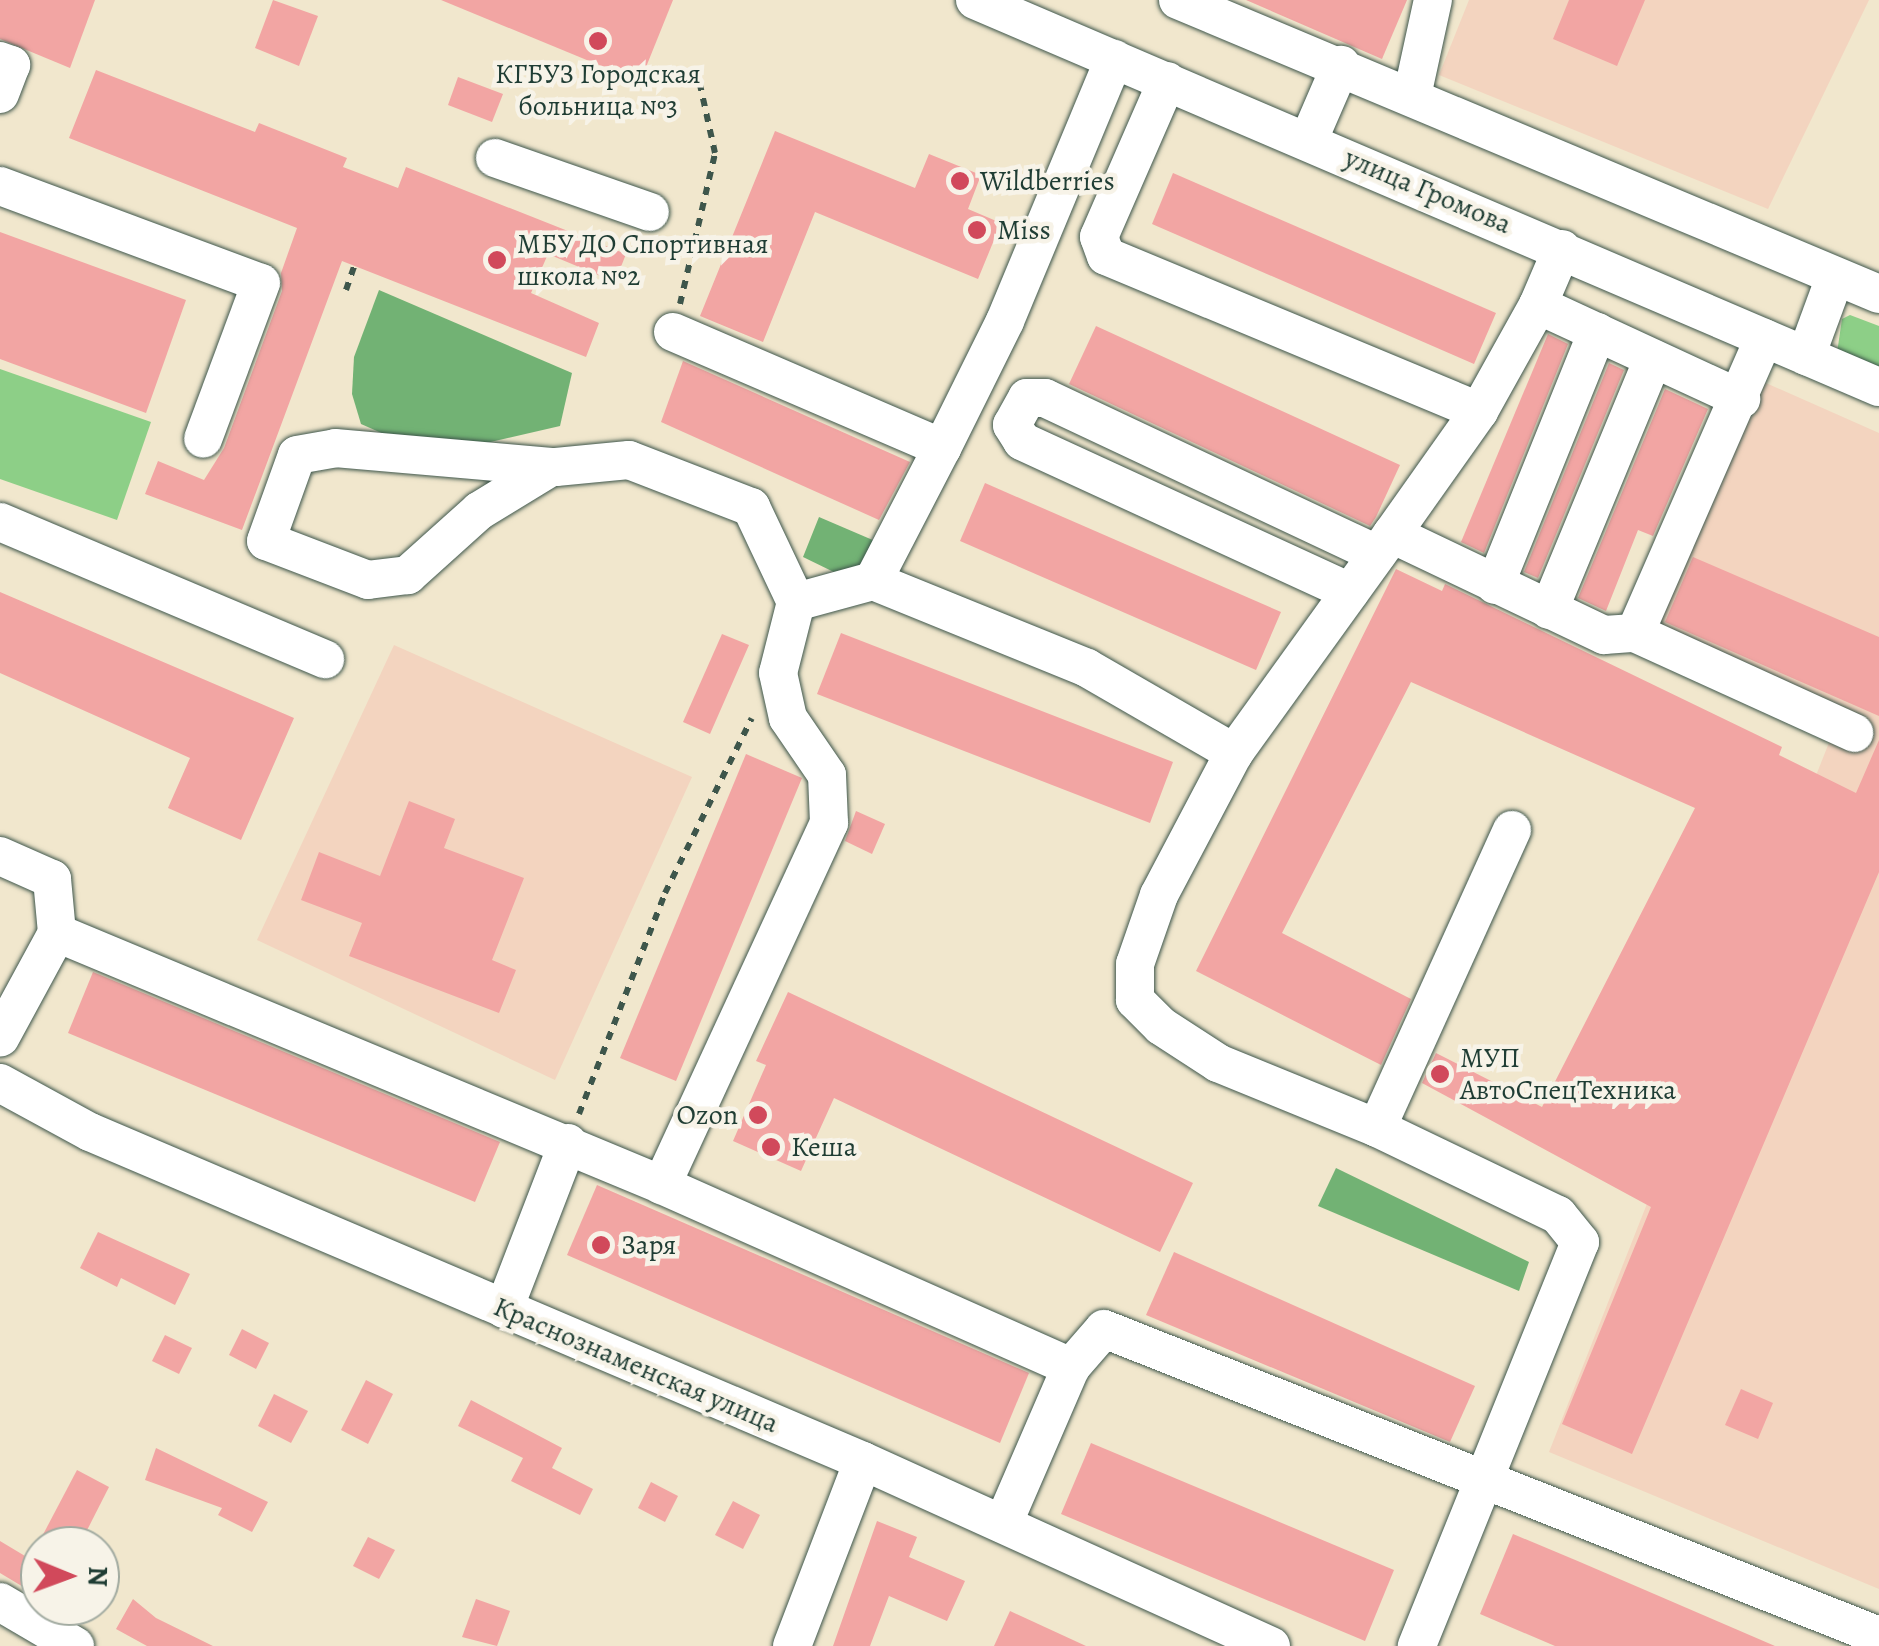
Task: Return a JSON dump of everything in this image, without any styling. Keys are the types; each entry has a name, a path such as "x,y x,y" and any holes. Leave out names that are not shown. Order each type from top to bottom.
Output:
{"street":[{"name":"улица Громова","path":"975,0 1309,139 1879,387"},
{"path":"1178,0 1879,294"},
{"path":"1412,96 1432,0"},
{"path":"873,581 1005,320 1114,60"},
{"path":"0,61 11,64 0,94"},
{"path":"1309,139 1341,66"},
{"path":"1167,81 1099,237 1106,256 1479,411"},
{"path":"495,158 650,212"},
{"path":"0,186 261,283 203,439"},
{"path":"1416,1646 1580,1242 1558,1214 1377,1128 1218,1063 1161,1026 1135,1000 1136,964 1159,895 1234,754 1479,411 1538,304 1562,248"},
{"path":"1806,356 1836,277"},
{"path":"1538,304 1741,400"},
{"path":"673,332 942,448"},
{"path":"1495,585 1597,332"},
{"path":"1635,633 1741,400 1764,338"},
{"path":"1549,610 1654,359"},
{"path":"1350,592 1022,442 1012,426 1027,398 1045,398 1385,544 1495,585 1604,636 1635,633 1854,734"},
{"path":"552,467 479,512 408,575 368,580 266,541 297,455 335,448 552,467 629,460 751,507 796,602 778,672 788,718 827,775 829,822 662,1186"},
{"path":"0,522 326,659"},
{"path":"796,602 873,581 1057,654 1234,754"},
{"path":"1377,1128 1512,830"},
{"path":"0,856 52,878 57,932 0,1038"},
{"path":"57,932 568,1144 1071,1367"},
{"name":"Краснознаменская улица","path":"0,1083 90,1132 862,1461 1272,1646"},
{"path":"504,1309 568,1144"},
{"path":"1002,1524 1071,1367 1104,1329 1486,1477 1879,1636"},
{"path":"792,1646 862,1461"},
{"path":"0,1602 75,1646"}],"path":[{"path":"673,332 715,153 699,80"},
{"path":"346,290 355,264"},
{"path":"568,1144 664,893 754,715"}],"shaded area":[{"path":"1469,0 1869,0 1768,209 1439,75"},
{"path":"1741,372 1879,433 1879,1589 1549,1452 1832,735 1622,636"},
{"path":"394,645 692,777 555,1080 257,940"}],"green space":[{"path":"379,290 572,373 560,426 486,443 386,435 361,424 352,394 354,357"},
{"path":"1850,315 1879,326 1879,368 1837,353 1842,319"},
{"path":"0,369 151,422 117,520 0,479"},
{"path":"819,517 875,541 861,571 842,576 803,557"},
{"path":"1336,1168 1529,1262 1519,1291 1318,1206"}],"building":[{"path":"0,0 95,0 70,68 0,39"},
{"path":"273,0 318,16 299,66 255,48"},
{"name":"КГБУЗ Городская больница №3","path":"441,0 673,0 640,82"},
{"path":"1246,0 1407,0 1382,59"},
{"path":"1569,0 1645,0 1617,66 1553,39"},
{"path":"96,70 255,132 259,123 347,158 343,167 398,188 406,167 626,254 615,282 548,254 531,293 599,323 586,357 342,261 242,530 145,494 158,461 204,480 224,448 282,291 281,273 297,228 69,138"},
{"path":"458,77 503,94 492,122 448,105"},
{"path":"775,131 915,188 929,154 981,175 968,209 1001,223 978,279 815,212 763,342 700,316"},
{"path":"1173,173 1496,313 1474,364 1152,224"},
{"path":"0,232 186,300 146,413 0,359"},
{"path":"1096,326 1400,465 1370,526 1069,384"},
{"path":"1548,334 1568,344 1484,553 1461,542"},
{"path":"683,361 910,462 879,520 661,422"},
{"path":"1609,363 1624,370 1538,578 1524,572"},
{"path":"1665,389 1708,409 1653,536 1638,530 1606,611 1578,598"},
{"path":"985,483 1281,612 1256,670 960,541"},
{"path":"1693,557 1879,637 1879,716 1665,622"},
{"path":"1396,569 1442,591 1445,584 1782,747 1779,755 1856,793 1879,740 1879,872 1632,1454 1562,1424 1651,1207 1422,1083 1436,1053 1542,1107 1695,808 1411,682 1282,933 1411,999 1381,1065 1196,971"},
{"path":"0,592 294,718 241,840 168,808 190,758 0,673"},
{"path":"841,633 1173,762 1150,823 817,694"},
{"path":"722,634 749,645 710,734 683,722"},
{"path":"746,754 802,778 676,1081 620,1058"},
{"path":"409,801 455,819 444,848 524,878 492,960 516,970 499,1013 349,956 362,923 301,900 319,852 380,876"},
{"path":"856,811 885,824 872,854 845,841"},
{"path":"93,972 500,1142 475,1202 68,1033"},
{"path":"788,992 1193,1183 1160,1252 834,1098 801,1171 733,1141 766,1065 756,1061"},
{"path":"597,1185 1029,1373 1000,1443 567,1255"},
{"path":"98,1232 190,1274 175,1305 121,1278 117,1287 80,1268"},
{"path":"1174,1252 1475,1386 1450,1442 1146,1315"},
{"path":"242,1329 269,1343 256,1369 229,1355"},
{"path":"165,1335 192,1348 179,1374 152,1361"},
{"path":"366,1380 393,1394 368,1444 341,1430"},
{"path":"1741,1389 1773,1403 1758,1439 1725,1425"},
{"path":"274,1394 308,1411 291,1443 258,1426"},
{"path":"471,1400 562,1448 552,1468 593,1489 580,1515 511,1481 523,1458 458,1426"},
{"path":"1091,1443 1394,1570 1365,1641 1061,1514"},
{"path":"156,1448 268,1502 252,1532 218,1515 222,1508 145,1480"},
{"path":"77,1470 109,1487 89,1526 48,1526"},
{"path":"651,1482 678,1496 665,1522 638,1508"},
{"path":"733,1501 760,1515 743,1549 715,1535"},
{"path":"877,1521 917,1537 909,1557 965,1581 947,1621 889,1596 870,1646 833,1646"},
{"path":"1513,1534 1775,1646 1555,1646 1480,1614"},
{"path":"368,1537 395,1550 379,1579 353,1566"},
{"path":"0,1541 20,1553 20,1585 0,1573"},
{"path":"133,1599 156,1618 213,1646 147,1646 116,1629"},
{"path":"476,1599 510,1611 497,1646 462,1637"},
{"path":"1010,1611 1086,1646 994,1646"}],"place":[{"name":"КГБУЗ Городская больница №3","path":"598,41"},
{"name":"Wildberries","path":"960,181"},
{"name":"Miss","path":"977,230"},
{"name":"МБУ ДО Спортивная школа №2","path":"497,260"},
{"name":"МУП АвтоСпецТехника","path":"1440,1074"},
{"name":"Ozon","path":"758,1115"},
{"name":"Кеша","path":"771,1147"},
{"name":"Заря","path":"601,1245"}]}
